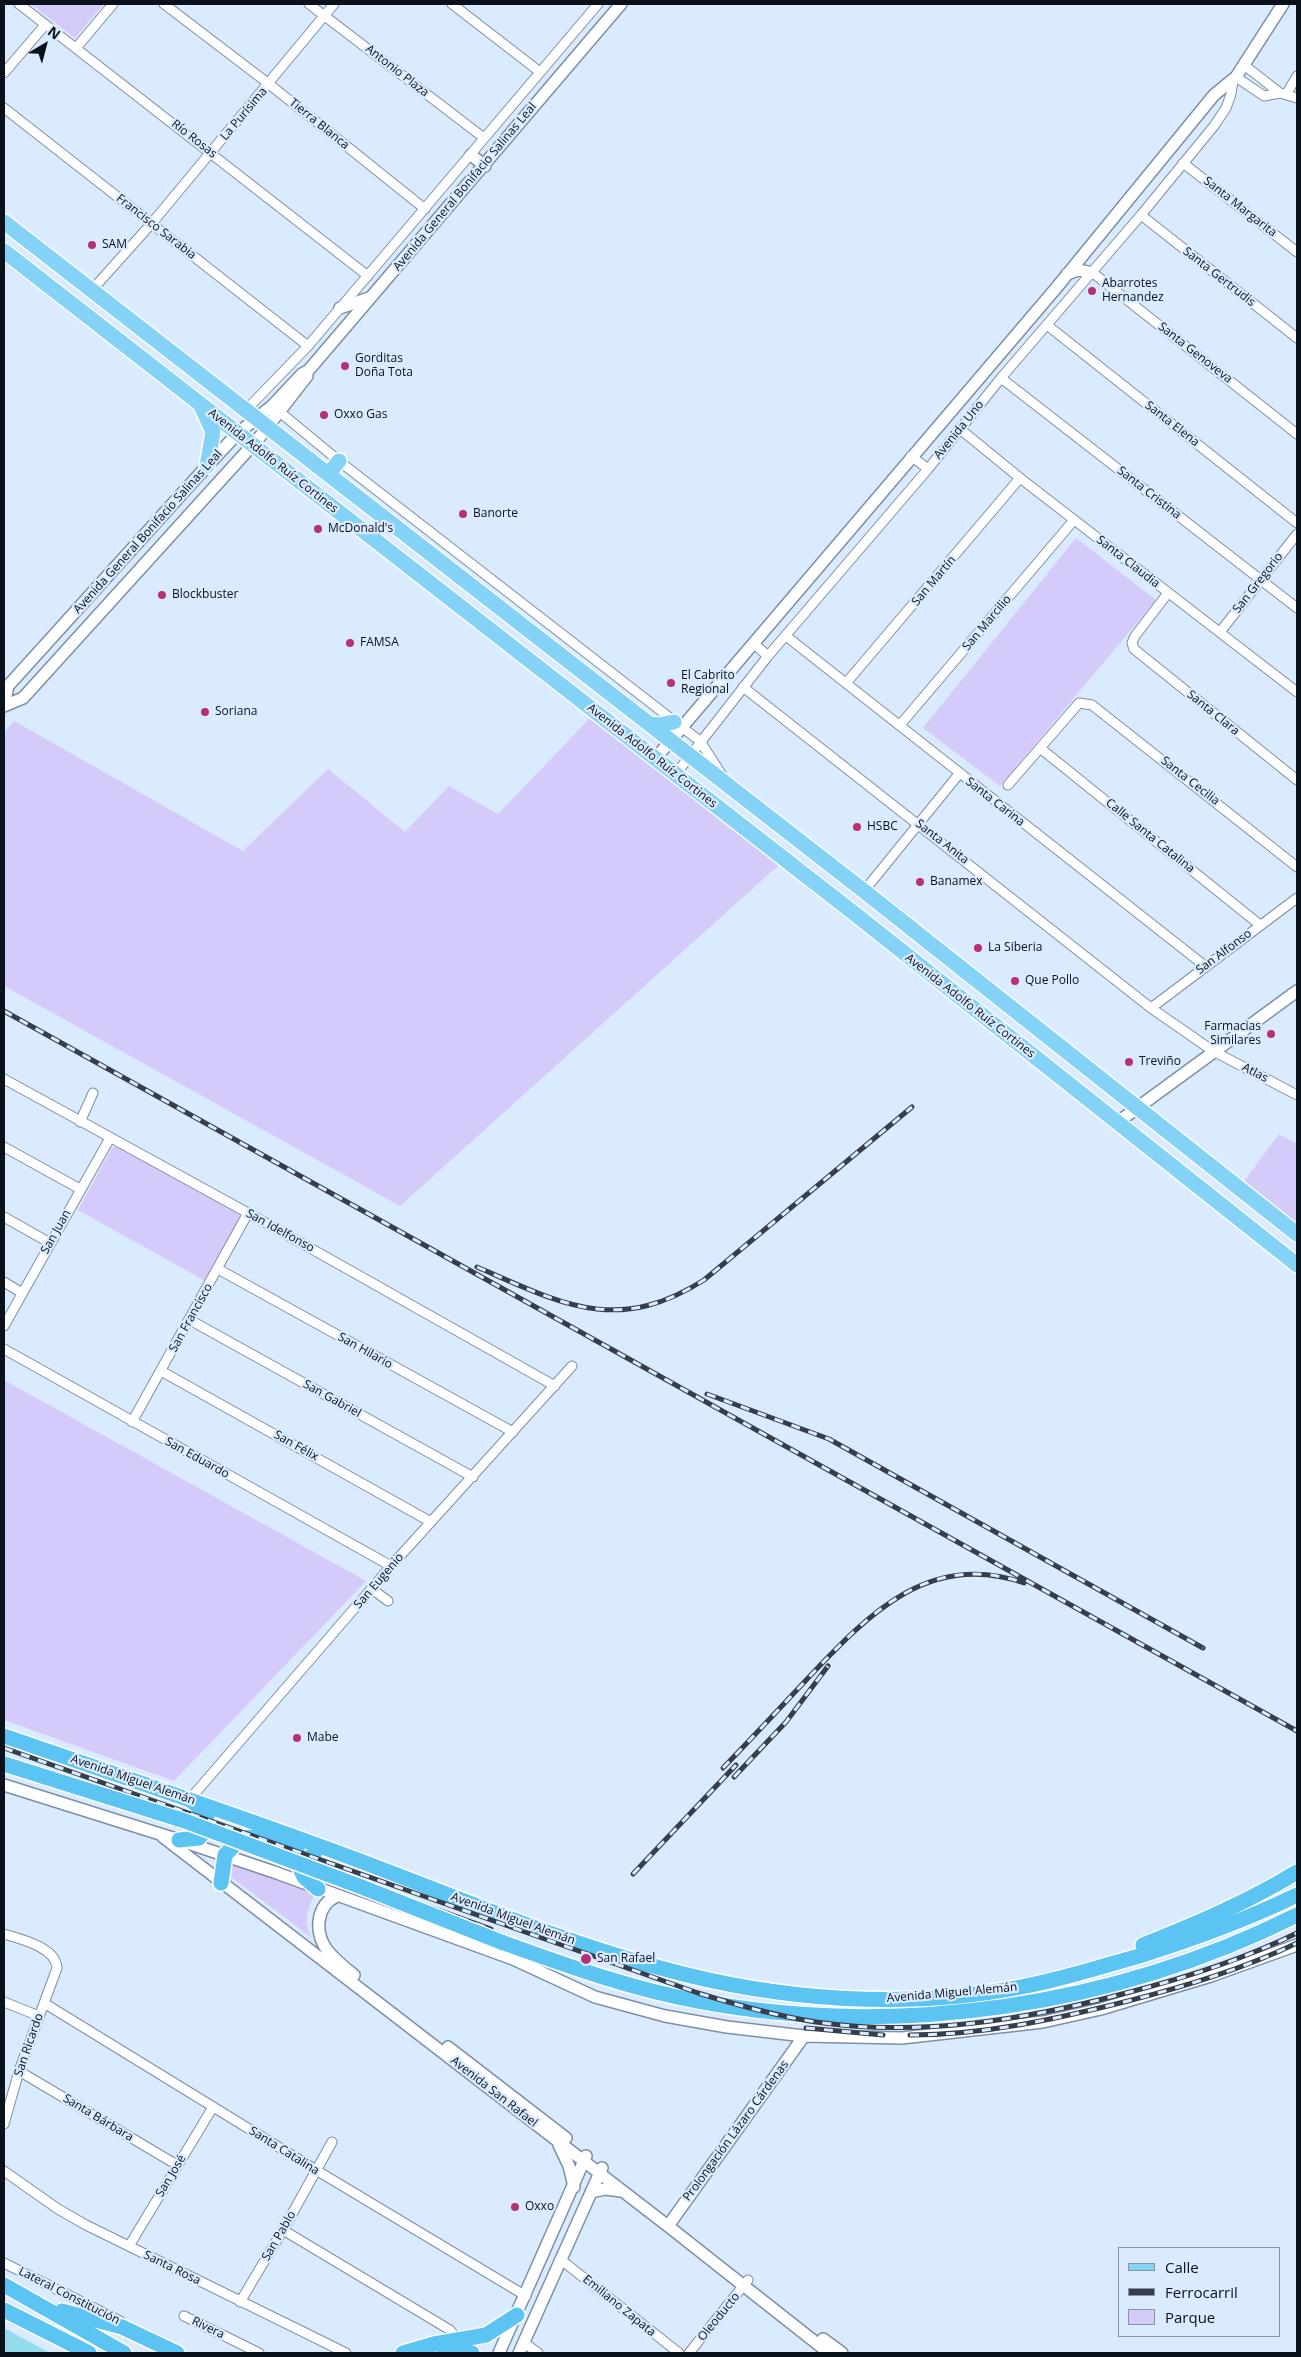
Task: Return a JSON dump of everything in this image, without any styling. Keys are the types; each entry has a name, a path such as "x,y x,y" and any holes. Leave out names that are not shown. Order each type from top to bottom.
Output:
{"highway":[{"name":"Avenida Miguel Alemán","path":"4,1736 190,1799 346,1856 465,1903 615,1956 730,1984 833,1998 888,2000 972,1994 1019,1988 1090,1970 1196,1938 1297,1895"},
{"name":"Avenida Miguel Alemán","path":"4,1764 185,1821 351,1882 501,1942 576,1968 644,1989 738,2008 844,2016 918,2015 970,2011 1087,1992 1222,1948 1297,1915"},
{"path":"179,1840 199,1838 207,1828 207,1816 190,1799"},
{"path":"221,1883 225,1855 235,1842 248,1836 279,1843 432,1895 465,1903"},
{"path":"314,1855 305,1859 300,1868 304,1877 318,1889"},
{"path":"1090,1970 1116,1956 1216,1916 1269,1889 1297,1872"},
{"path":"513,1959 576,1968"},
{"path":"4,2284 124,2353"},
{"path":"48,2308 94,2318 134,2332 178,2353"},
{"path":"4,2310 89,2353"},
{"path":"403,2353 444,2346 486,2335 517,2315"},
{"path":"444,2346 463,2349 472,2353"}],"main road":[{"name":"Avenida Adolfo Ruíz Cortines","path":"4,222 864,891 1297,1234"},
{"name":"Avenida Adolfo Ruíz Cortines","path":"4,250 1118,1122 1297,1265"},
{"path":"200,405 213,432 207,466"},
{"path":"329,473 339,461"},
{"path":"650,724 679,725"}],"street":[{"name":"Río Rosas","path":"19,4 212,152 368,276"},
{"path":"76,48 112,4"},
{"name":"Tierra Blanca","path":"164,4 269,84 425,209"},
{"name":"Antonio Plaza","path":"309,4 484,138"},
{"name":"La Purísima","path":"92,290 152,223 334,4"},
{"path":"452,4 540,72"},
{"path":"257,419 308,346 597,4"},
{"name":"Avenida General Bonifacio Salinas Leal","path":"4,706 8,686 238,433 257,419 276,409 302,374 308,371 485,166 621,4"},
{"name":"Avenida Uno","path":"655,759 672,741 679,725 753,644 911,456 1068,274 1214,95 1234,79 1283,4"},
{"path":"4,73 45,25"},
{"path":"1244,65 1284,93 1297,98"},
{"path":"1234,79 1264,96 1284,93 1297,76"},
{"name":"Avenida Uno","path":"675,775 768,656 928,469 1001,378 1141,216 1226,108 1234,79"},
{"name":"Francisco Sarabia","path":"4,108 308,346"},
{"path":"471,155 485,166"},
{"name":"Santa Margarita","path":"1183,162 1297,252"},
{"name":"Santa Gertrudis","path":"1141,216 1297,338"},
{"path":"1085,253 1086,262 1093,273"},
{"path":"1068,274 1078,270 1093,273"},
{"name":"Santa Genoveva","path":"1093,273 1297,434"},
{"path":"340,308 371,297"},
{"name":"Santa Elena","path":"1047,325 1297,523"},
{"name":"Santa Cristina","path":"1001,378 1297,608"},
{"path":"276,409 339,461 700,742 732,789"},
{"name":"Avenida General Bonifacio Salinas Leal","path":"4,706 23,698 253,445 257,419"},
{"name":"Santa Claudia","path":"960,429 1168,594 1297,692"},
{"path":"911,456 928,469"},
{"name":"San Martín","path":"847,682 1020,478"},
{"name":"San Marcilio","path":"900,725 1074,520"},
{"name":"San Gregorio","path":"1220,632 1297,534"},
{"name":"Santa Clara","path":"1168,594 1132,643 1134,649 1297,780"},
{"name":"Santa Carina","path":"786,636 847,682 960,774 1205,966"},
{"path":"753,644 768,656"},
{"name":"Santa Anita","path":"743,687 1151,1008 1213,1051"},
{"name":"Santa Cecilia","path":"1040,748 1079,703 1092,705 1297,866"},
{"path":"1008,784 1040,748"},
{"name":"Calle Santa Catalina","path":"1040,748 1260,925"},
{"path":"864,891 960,774"},
{"name":"San Alfonso","path":"1151,1008 1297,898"},
{"path":"1118,1122 1297,991"},
{"name":"Atlas","path":"1213,1051 1297,1095"},
{"name":"San Idelfonso","path":"4,1079 248,1213 555,1386"},
{"path":"1288,1090 1297,1083"},
{"path":"80,1122 93,1093"},
{"name":"San Juan","path":"4,1326 110,1138"},
{"path":"4,1147 80,1190"},
{"name":"San Francisco","path":"132,1422 248,1213"},
{"path":"4,1217 50,1243"},
{"name":"San Hilario","path":"218,1269 513,1432"},
{"path":"4,1282 22,1293"},
{"name":"San Gabriel","path":"190,1320 473,1477"},
{"name":"San Eduardo","path":"4,1349 391,1566"},
{"name":"San Eugenio","path":"190,1799 391,1566 572,1366"},
{"name":"San Félix","path":"161,1371 431,1522"},
{"path":"372,1589 388,1601"},
{"path":"4,1785 225,1855 513,1959 611,2003 698,2022 804,2036 918,2038 1043,2022 1101,2009 1211,1976 1297,1944"},
{"name":"Avenida San Rafael","path":"158,1833 555,2139 586,2158"},
{"name":"Avenida San Rafael","path":"337,1896 325,1903 319,1917 320,1934 329,1952 351,1972 586,2158 746,2282 842,2353"},
{"name":"San Ricardo","path":"4,1934 28,1942 50,1954 57,1963 57,1968 19,2070 4,2124"},
{"path":"4,2002 39,2016"},
{"name":"Santa Catalina","path":"44,2003 526,2296"},
{"name":"Prolongación Lázaro Cárdenas","path":"670,2223 804,2036"},
{"name":"Santa Bárbara","path":"19,2070 177,2165"},
{"name":"San José","path":"129,2246 213,2106"},
{"path":"555,2139 565,2156 574,2187"},
{"name":"San Pablo","path":"240,2302 332,2142"},
{"path":"499,2353 586,2158"},
{"path":"538,2353 521,2348 601,2169"},
{"name":"Avenida San Rafael","path":"601,2169 622,2191 670,2223"},
{"name":"Santa Rosa","path":"4,2171 58,2209 240,2302 346,2353"},
{"path":"591,2192 605,2189 622,2191"},
{"path":"283,2230 453,2333 444,2346"},
{"name":"Emiliano Zapata","path":"560,2258 679,2353"},
{"name":"Lateral Constitución","path":"4,2263 115,2319 134,2332"},
{"name":"Avenida San Rafael","path":"746,2282 829,2353"},
{"name":"Oleoducto","path":"689,2353 746,2282"},
{"name":"Rivera","path":"184,2316 259,2353"},
{"path":"438,2323 444,2346"}],"green space":[{"path":"31,4 104,4 75,38"},
{"path":"1076,538 1156,600 1000,786 923,728"},
{"path":"592,716 780,864 400,1206 4,986 4,733 14,721 243,851 328,769 405,832 449,786 498,814"},
{"path":"1279,1134 1297,1144 1297,1225 1243,1183"},
{"path":"118,1146 239,1213 240,1220 205,1281 78,1210 112,1148"},
{"path":"4,1380 366,1581 174,1781 4,1720"},
{"path":"230,1862 316,1893 307,1915 309,1933 312,1938 231,1877 228,1873"}],"water":[{"path":"4,2328 50,2353 4,2353"}],"railway":[{"path":"4,1011 1297,1731"},
{"path":"477,1267 563,1302 590,1308 616,1310 644,1306 673,1297 704,1280 912,1107"},
{"path":"707,1394 829,1439 1203,1648"},
{"path":"723,1768 831,1654 878,1611 903,1594 930,1582 959,1575 990,1575 1024,1583"},
{"path":"734,1777 786,1722 828,1666"},
{"path":"4,1748 698,1993 757,2010 816,2022 894,2028 933,2027 1011,2018 1050,2011 1088,2003 1192,1975 1255,1952 1297,1933"},
{"path":"633,1874 736,1765"},
{"path":"188,1820 491,1929"},
{"path":"910,2035 993,2029 1101,2008 1214,1976 1256,1961 1297,1943"},
{"path":"806,2028 883,2035"}],"place":[{"name":"SAM","path":"92,245"},
{"name":"Abarrotes Hernandez","path":"1092,291"},
{"name":"Gorditas Doña Tota","path":"345,366"},
{"name":"Oxxo Gas","path":"324,415"},
{"name":"Banorte","path":"463,514"},
{"name":"McDonald's","path":"318,529"},
{"name":"Blockbuster","path":"162,595"},
{"name":"FAMSA","path":"350,643"},
{"name":"El Cabrito Regional","path":"671,683"},
{"name":"Soriana","path":"205,712"},
{"name":"HSBC","path":"857,827"},
{"name":"Banamex","path":"920,882"},
{"name":"La Siberia","path":"978,948"},
{"name":"Que Pollo","path":"1015,981"},
{"name":"Farmacias Similares","path":"1271,1034"},
{"name":"Treviño","path":"1129,1062"},
{"name":"Mabe","path":"297,1738"},
{"name":"San Rafael","path":"586,1959"},
{"name":"Oxxo","path":"515,2207"}]}
